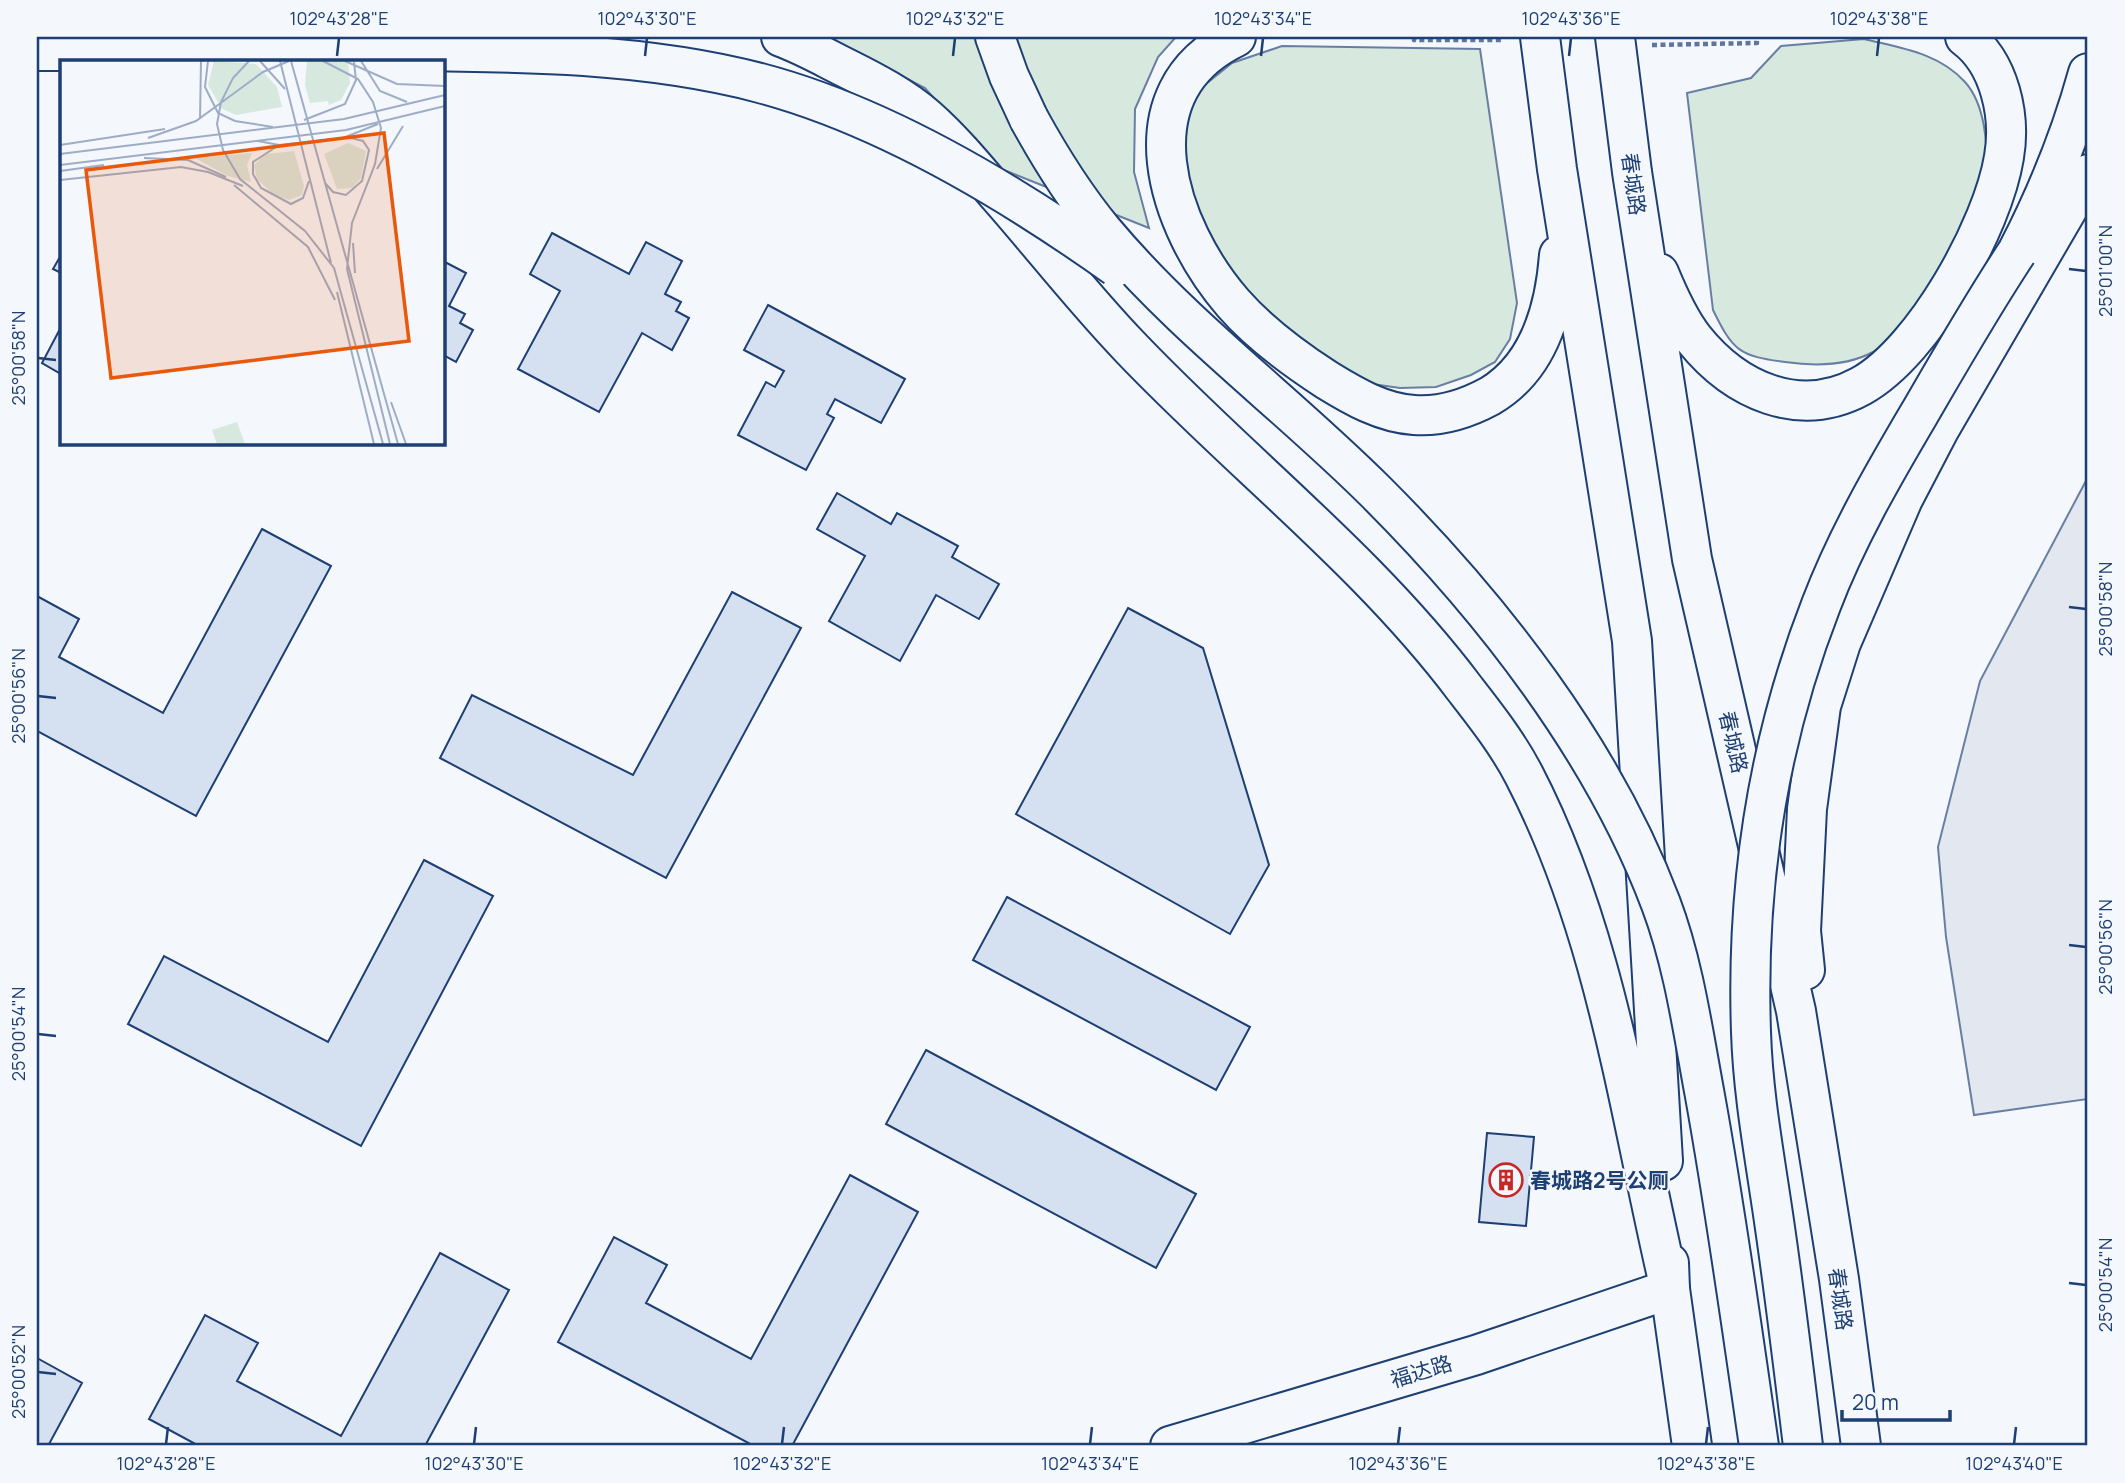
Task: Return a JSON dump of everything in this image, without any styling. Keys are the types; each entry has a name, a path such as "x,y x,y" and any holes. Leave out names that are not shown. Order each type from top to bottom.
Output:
{"main road":[{"path":"781,37 800,44 884,88 927,118 973,166 1134,352 1328,537 1404,615 1438,653 1498,733 1539,807 1577,898 1605,990 1670,1289"},
{"path":"995,37 1029,119 1077,197 1163,296 1375,491 1452,572 1559,712 1618,809 1642,858 1665,917 1688,1003 1722,1193 1759,1446"},
{"path":"1236,37 1198,63 1179,88 1168,115 1165,144 1168,174 1177,205 1189,234 1217,282 1250,321 1278,346 1357,398 1384,409 1413,415 1443,414 1473,406 1501,389 1525,364 1544,330 1557,286 1562,233 1557,169"},
{"path":"1540,37 1557,169 1632,641 1670,1289 1692,1446"},
{"name":"春城路","path":"1615,37 1632,172 1692,559 1796,1011 1861,1446"},
{"path":"1632,172 1647,241 1668,295 1693,338 1721,368 1750,388 1780,398 1809,401 1837,396 1862,385 1883,370 1917,335 1965,262 1994,191 2004,158 2007,134 2005,108 1987,61 1965,37"},
{"path":"37,51 420,51 558,56 670,66 717,73 762,84 809,99 897,136 1015,200 1123,272 1230,358"},
{"path":"1803,1446 1758,1114 1751,1034 1754,901 1761,827 1779,734 1791,691 1839,561 1887,468 2040,209 2063,152 2088,73"},
{"path":"1835,1258 1801,931 1807,809 1821,706 1841,643 1903,499 1939,430 2088,174"},
{"name":"福达路","path":"1170,1446 1476,1355 1670,1289"}],"path":[{"path":"1415,37 1414,40 1492,40"},
{"path":"1660,45 1757,43 1756,37"}],"shaded area":[{"path":"827,37 1176,37 1158,57 1135,109 1134,172 1149,228 994,166 925,88"},
{"path":"1864,39 1931,58 1955,72 1972,91 1981,113 1986,139 1983,181 1973,213 1956,249 1908,317 1889,340 1873,352 1852,360 1818,364 1770,360 1747,354 1732,343 1713,310 1687,93 1751,78 1781,46"},
{"path":"1282,46 1480,49 1517,303 1510,339 1495,362 1471,375 1436,387 1400,388 1372,384 1337,367 1293,336 1236,280 1208,245 1183,180 1186,110 1201,88 1232,63"},
{"path":"2088,477 2088,1099 1974,1115 1946,937 1938,847 1980,681"}],"building":[{"path":"552,233 629,274 646,242 682,261 665,294 681,302 676,311 689,318 672,350 642,333 599,412 518,369 560,291 530,274"},
{"path":"60,257 60,272 53,269"},
{"path":"444,262 466,273 449,306 465,314 460,323 473,330 456,362 444,356"},
{"path":"768,305 905,379 881,423 835,399 827,414 834,418 806,470 738,435 766,382 775,387 784,371 744,350"},
{"path":"60,329 60,373 42,363"},
{"path":"837,493 891,524 897,513 958,546 952,557 999,584 979,619 936,595 900,661 829,621 865,556 817,529"},
{"path":"262,529 331,566 196,816 37,731 37,596 79,619 59,657 163,713"},
{"path":"732,592 801,628 666,878 440,758 472,695 633,775"},
{"path":"1128,608 1203,648 1269,865 1230,934 1016,814"},
{"path":"424,860 493,896 361,1146 128,1024 164,956 328,1042"},
{"path":"1007,897 1250,1027 1216,1090 973,960"},
{"path":"926,1050 1196,1194 1156,1268 886,1124"},
{"name":"春城路2号公厕","path":"1487,1133 1534,1137 1526,1226 1479,1222"},
{"path":"850,1175 918,1212 792,1446 754,1446 558,1342 614,1237 667,1265 646,1303 751,1359"},
{"path":"440,1253 509,1290 425,1446 199,1446 149,1419 205,1315 258,1343 237,1381 341,1436"},
{"path":"37,1358 82,1383 48,1446 37,1446"}],"place":[{"name":"春城路2号公厕","path":"1506,1180"}]}
